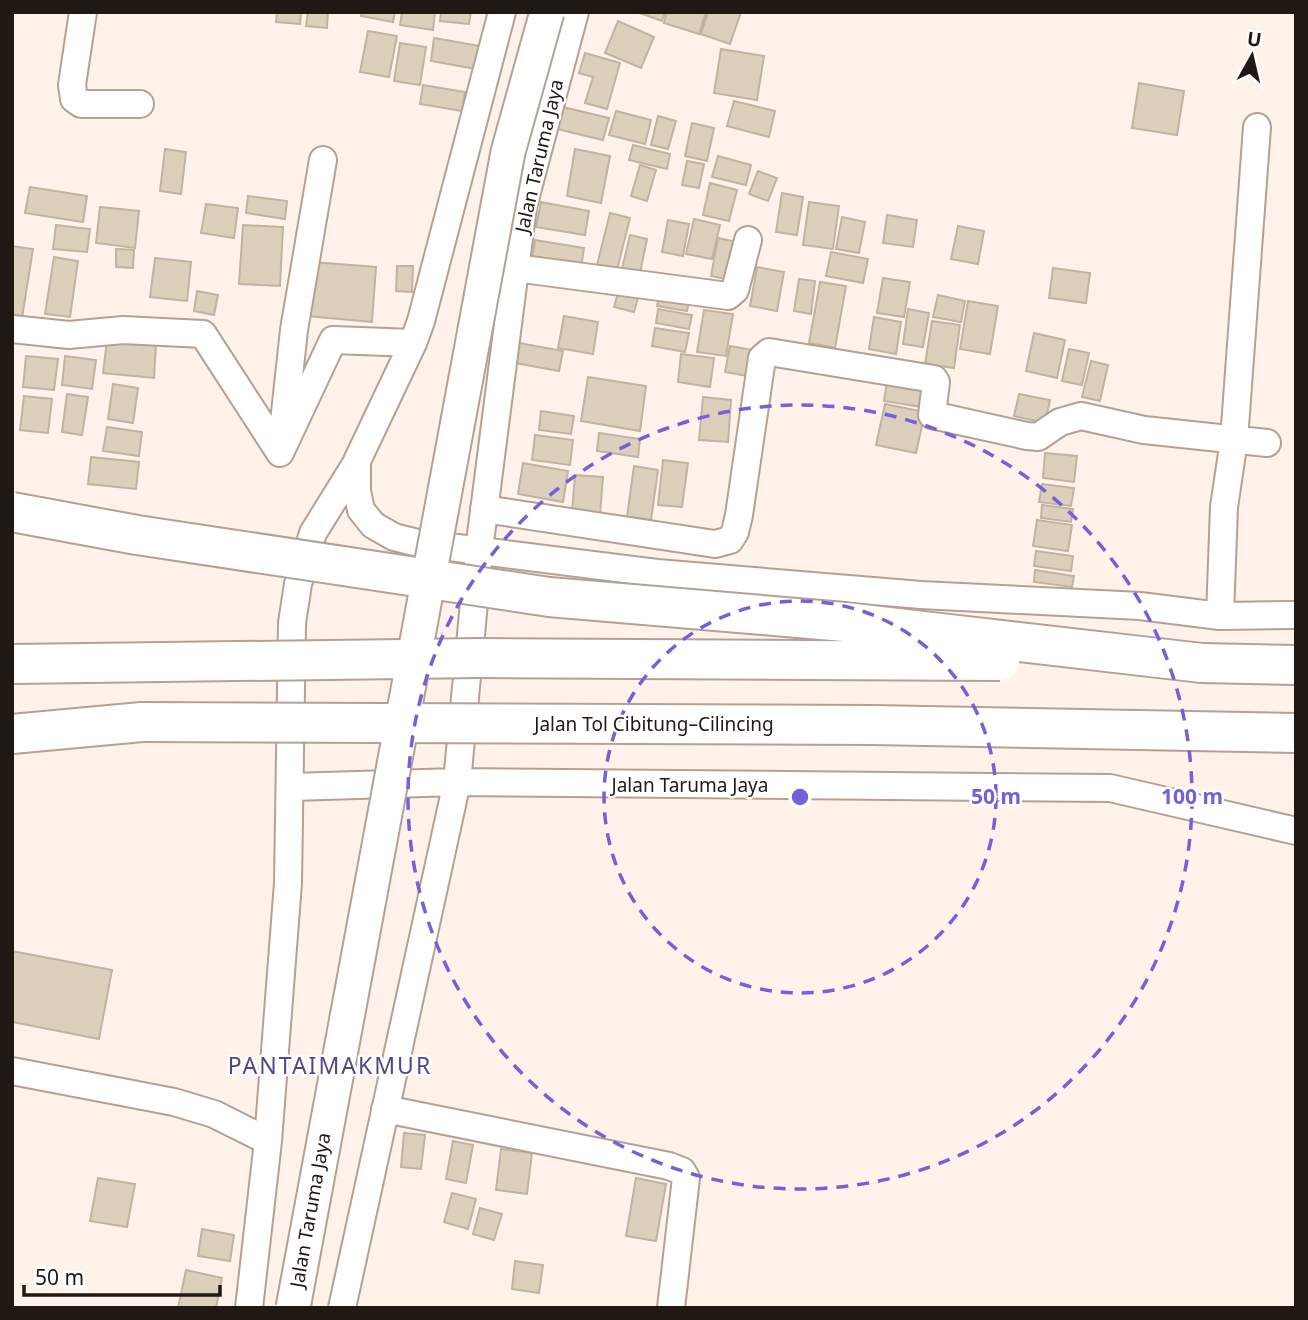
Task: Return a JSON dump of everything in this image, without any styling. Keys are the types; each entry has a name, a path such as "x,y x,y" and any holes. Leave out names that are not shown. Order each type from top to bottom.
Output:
{"highway":[{"path":"12,512 137,535 549,597 845,622 1202,663"},
{"path":"12,664 480,658 1296,665"},
{"path":"12,734 142,722"},
{"name":"Jalan Tol Cibitung–Cilincing","path":"12,723 859,725 1296,733"}],"main road":[{"name":"Jalan Taruma Jaya","path":"293,1308 508,152 547,12"}],"street":[{"path":"83,12 72,85 74,99 81,104 140,104"},
{"path":"249,1308 268,1141 288,883 292,623 298,584 313,533 357,461 413,344 502,12"},
{"name":"Jalan Taruma Jaya","path":"342,1308 457,782 479,550 523,207 575,12"},
{"path":"1220,615 1224,507 1234,440 1257,128"},
{"path":"280,453 294,330 323,160"},
{"path":"515,268 728,296 734,290 748,240"},
{"path":"12,329 69,335 123,330 203,334 280,453"},
{"path":"280,453 332,340 413,344"},
{"path":"484,509 715,544 730,540 736,533 762,358 769,352 934,379 936,382 932,415 1027,436 1038,438 1060,422 1081,416 1144,430 1268,443"},
{"path":"357,461 357,492 361,510 373,525 394,537 685,575 921,595 1140,606 1220,615 1296,615"},
{"name":"Jalan Taruma Jaya","path":"291,787 457,782 1110,788 1296,831"},
{"path":"12,1071 174,1102 214,1114 268,1141"},
{"path":"385,1109 669,1166 682,1171 685,1178 671,1308"}],"building":[{"path":"277,12 301,12 300,24 276,22"},
{"path":"308,12 328,12 327,28 306,26"},
{"path":"362,12 395,12 393,22 361,16"},
{"path":"402,12 435,12 433,30 400,25"},
{"path":"441,12 471,12 469,24 440,21"},
{"path":"637,12 665,12 662,21"},
{"path":"667,12 706,12 699,34 664,23"},
{"path":"708,12 741,12 730,44 701,34"},
{"path":"618,21 654,37 641,68 605,53"},
{"path":"368,31 397,36 389,77 360,72"},
{"path":"434,38 480,46 476,69 431,61"},
{"path":"400,43 426,47 420,85 394,81"},
{"path":"721,49 764,56 757,100 714,93"},
{"path":"585,53 620,63 607,109 585,103 593,77 579,73"},
{"path":"1139,83 1184,91 1177,135 1132,128"},
{"path":"423,85 465,92 462,111 420,104"},
{"path":"734,101 775,111 769,137 727,126"},
{"path":"563,107 609,118 603,140 557,129"},
{"path":"616,111 651,120 645,144 609,135"},
{"path":"658,116 676,121 668,149 651,145"},
{"path":"692,123 714,128 707,161 685,156"},
{"path":"633,145 670,154 667,169 629,160"},
{"path":"165,149 186,152 181,194 160,191"},
{"path":"575,149 610,156 601,203 567,196"},
{"path":"718,156 751,165 746,185 712,177"},
{"path":"687,161 704,164 699,188 682,185"},
{"path":"640,165 656,170 647,201 631,196"},
{"path":"758,171 777,178 768,201 749,194"},
{"path":"710,183 737,190 729,221 703,215"},
{"path":"30,187 87,196 83,222 25,213"},
{"path":"782,193 803,197 797,235 776,232"},
{"path":"248,196 287,201 285,219 246,213"},
{"path":"541,202 589,211 585,235 536,227"},
{"path":"809,202 839,206 833,249 803,245"},
{"path":"206,204 238,208 234,238 201,233"},
{"path":"100,207 139,211 135,248 96,243"},
{"path":"610,213 630,218 617,270 597,265"},
{"path":"887,215 917,220 913,247 883,243"},
{"path":"842,217 865,222 859,253 836,249"},
{"path":"694,219 720,225 712,259 686,254"},
{"path":"668,220 689,224 683,256 662,252"},
{"path":"56,225 90,229 87,252 53,249"},
{"path":"243,225 283,227 280,286 239,284"},
{"path":"958,226 984,231 978,264 951,259"},
{"path":"630,235 647,239 640,273 622,269"},
{"path":"718,238 742,243 735,281 711,276"},
{"path":"535,240 584,248 580,275 531,266"},
{"path":"12,246 33,249 22,318 12,317"},
{"path":"116,249 134,250 133,268 116,267"},
{"path":"831,252 868,259 863,283 826,276"},
{"path":"54,257 78,261 70,317 45,314"},
{"path":"155,258 191,262 187,301 150,297"},
{"path":"312,262 376,267 372,322 307,316"},
{"path":"397,266 413,266 412,292 396,291"},
{"path":"757,267 784,272 777,311 750,306"},
{"path":"1053,268 1090,273 1086,303 1049,298"},
{"path":"883,278 910,282 904,317 877,313"},
{"path":"799,279 815,281 811,314 794,311"},
{"path":"621,282 641,287 634,312 614,307"},
{"path":"820,282 846,286 835,348 809,343"},
{"path":"661,287 691,293 687,311 657,306"},
{"path":"197,291 218,295 214,315 194,311"},
{"path":"938,295 965,301 961,322 933,317"},
{"path":"968,301 998,306 990,354 960,349"},
{"path":"658,309 692,315 689,329 656,323"},
{"path":"908,309 929,313 923,347 903,344"},
{"path":"704,310 733,314 726,356 697,352"},
{"path":"564,316 598,322 593,354 558,348"},
{"path":"874,317 901,322 896,354 869,349"},
{"path":"932,321 960,325 954,368 925,364"},
{"path":"655,328 689,333 685,352 652,346"},
{"path":"1034,333 1065,340 1057,378 1026,371"},
{"path":"107,340 156,344 154,378 103,373"},
{"path":"519,343 563,351 559,371 515,363"},
{"path":"730,346 758,351 753,377 725,372"},
{"path":"1069,349 1089,353 1082,385 1062,381"},
{"path":"681,354 714,358 710,387 678,382"},
{"path":"26,356 58,359 54,390 23,387"},
{"path":"65,356 96,360 92,389 62,385"},
{"path":"1091,361 1108,365 1100,401 1082,397"},
{"path":"888,374 932,380 928,408 884,401"},
{"path":"588,377 646,386 640,431 581,421"},
{"path":"113,384 138,388 133,423 108,419"},
{"path":"67,394 88,397 82,435 62,432"},
{"path":"1019,394 1050,400 1045,423 1014,416"},
{"path":"24,396 52,399 48,433 20,430"},
{"path":"703,397 731,400 728,442 699,440"},
{"path":"885,404 925,412 916,453 876,445"},
{"path":"541,411 574,416 571,434 539,430"},
{"path":"107,427 142,432 139,456 103,451"},
{"path":"599,433 640,439 638,457 597,451"},
{"path":"535,435 573,440 570,465 532,460"},
{"path":"1045,453 1077,456 1074,482 1043,478"},
{"path":"91,457 139,462 136,489 88,484"},
{"path":"663,460 688,463 682,507 658,505"},
{"path":"523,463 568,471 563,502 518,494"},
{"path":"634,466 658,470 651,520 627,517"},
{"path":"575,475 603,477 600,515 572,513"},
{"path":"1042,484 1074,488 1071,506 1039,502"},
{"path":"1042,505 1073,509 1071,522 1041,518"},
{"path":"1037,520 1072,525 1068,551 1033,546"},
{"path":"1036,551 1073,556 1071,571 1034,566"},
{"path":"1035,570 1074,576 1072,587 1034,582"},
{"path":"12,951 112,970 99,1039 12,1022"},
{"path":"404,1133 425,1135 421,1169 401,1167"},
{"path":"453,1141 473,1145 466,1183 446,1179"},
{"path":"501,1149 532,1153 527,1194 496,1190"},
{"path":"98,1178 135,1184 127,1227 90,1221"},
{"path":"636,1178 666,1184 656,1241 626,1236"},
{"path":"452,1193 476,1199 468,1229 444,1222"},
{"path":"480,1208 502,1214 494,1240 473,1234"},
{"path":"202,1229 234,1235 230,1261 198,1256"},
{"path":"515,1261 543,1265 539,1293 512,1289"},
{"path":"186,1270 222,1278 216,1308 178,1308"}],"district":[{"name":"PANTAIMAKMUR","path":"330,1066"}]}
